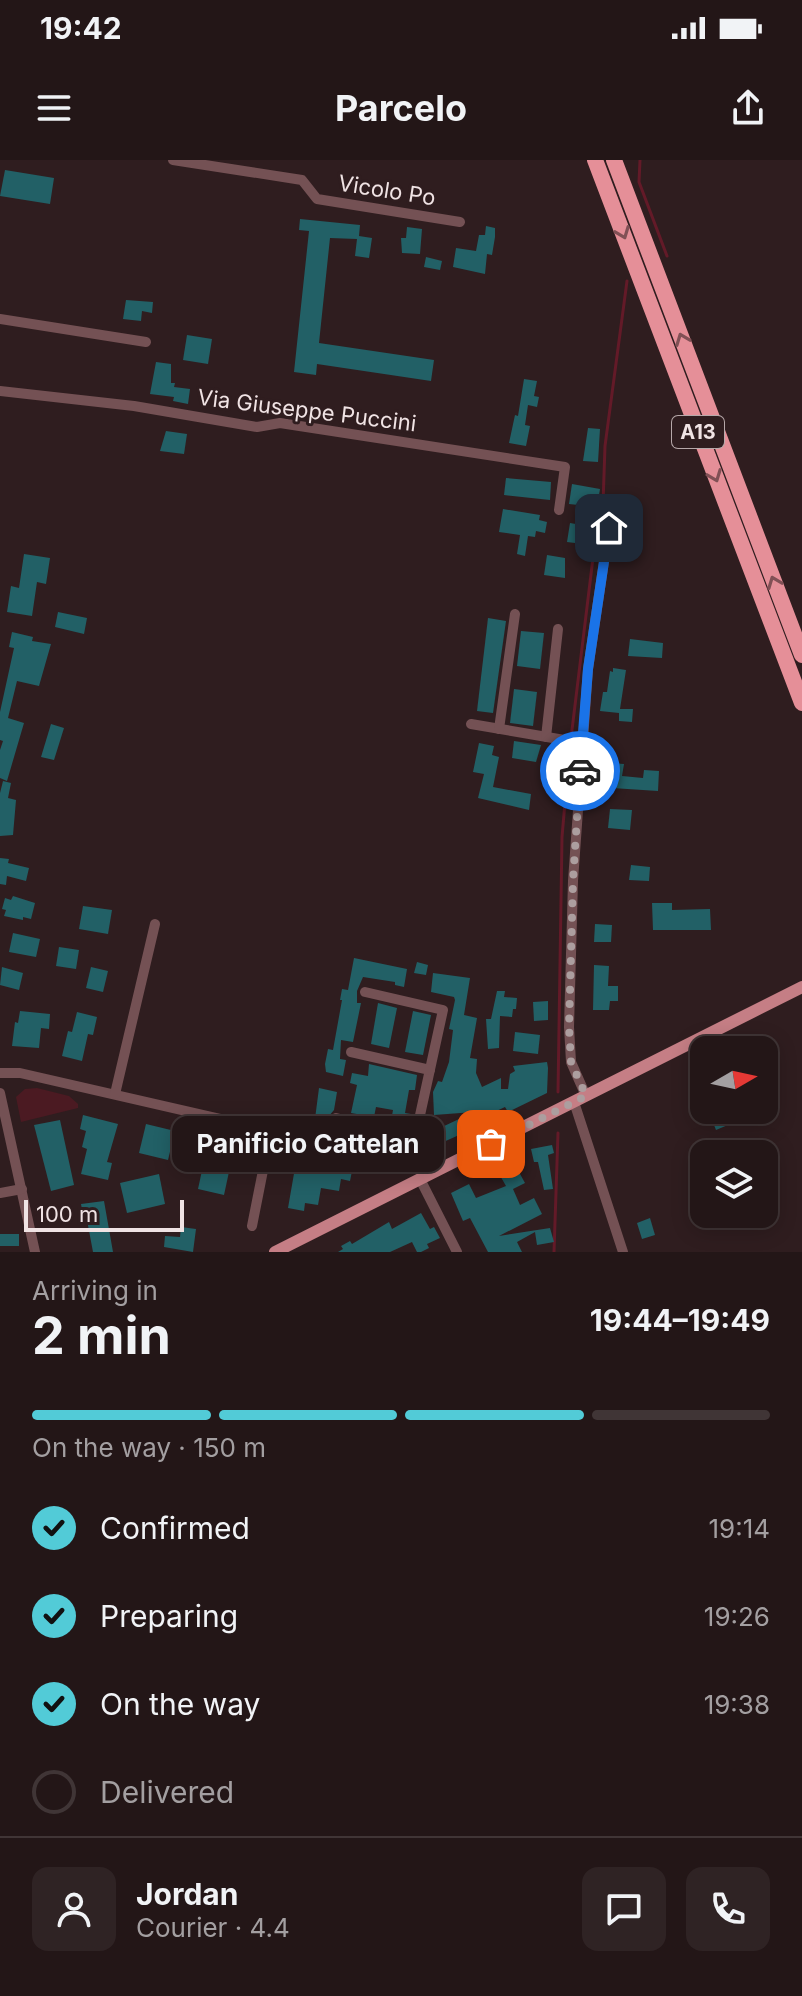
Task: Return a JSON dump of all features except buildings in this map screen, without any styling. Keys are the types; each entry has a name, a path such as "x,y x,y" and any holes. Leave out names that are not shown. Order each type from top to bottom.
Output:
{"highway":[{"name":"A13","path":"595,160 802,703"},
{"name":"A13","path":"614,160 802,655"}],"main road":[{"path":"275,1252 802,987"}],"street":[{"name":"Vicolo Po","path":"173,160 302,180 317,199 460,222"},
{"path":"0,319 146,342"},
{"name":"Via Giuseppe Puccini","path":"0,391 134,406 257,427 280,423 565,467 559,510"},
{"path":"609,528 575,742 569,1027 571,1062 623,1252"},
{"path":"499,729 515,614"},
{"path":"546,737 558,629"},
{"path":"471,724 575,742"},
{"path":"115,1094 155,924"},
{"path":"365,992 443,1010 415,1138 425,1176 457,1252"},
{"path":"351,1052 430,1070"},
{"path":"0,1073 20,1073 274,1131 252,1226"},
{"path":"0,1093 35,1252"},
{"path":"336,1118 415,1138"},
{"path":"0,1193 22,1189"}],"shaded area":[{"path":"37,1088 69,1096 78,1108 21,1122 16,1097 25,1089"}],"waterway":[{"path":"640,160 639,182 667,256"},
{"path":"571,738 593,558 603,504 605,446 627,281"},
{"path":"558,1092 562,837 570,745"},
{"path":"554,1252 558,1133"}],"way so far":[{"path":"491,1144 586,1096 571,1062 569,1027 580,771"}],"place":[{"name":"Panificio Cattelan","path":"491,1144"}],"route":[{"path":"580,771 588,669 609,528"}]}
